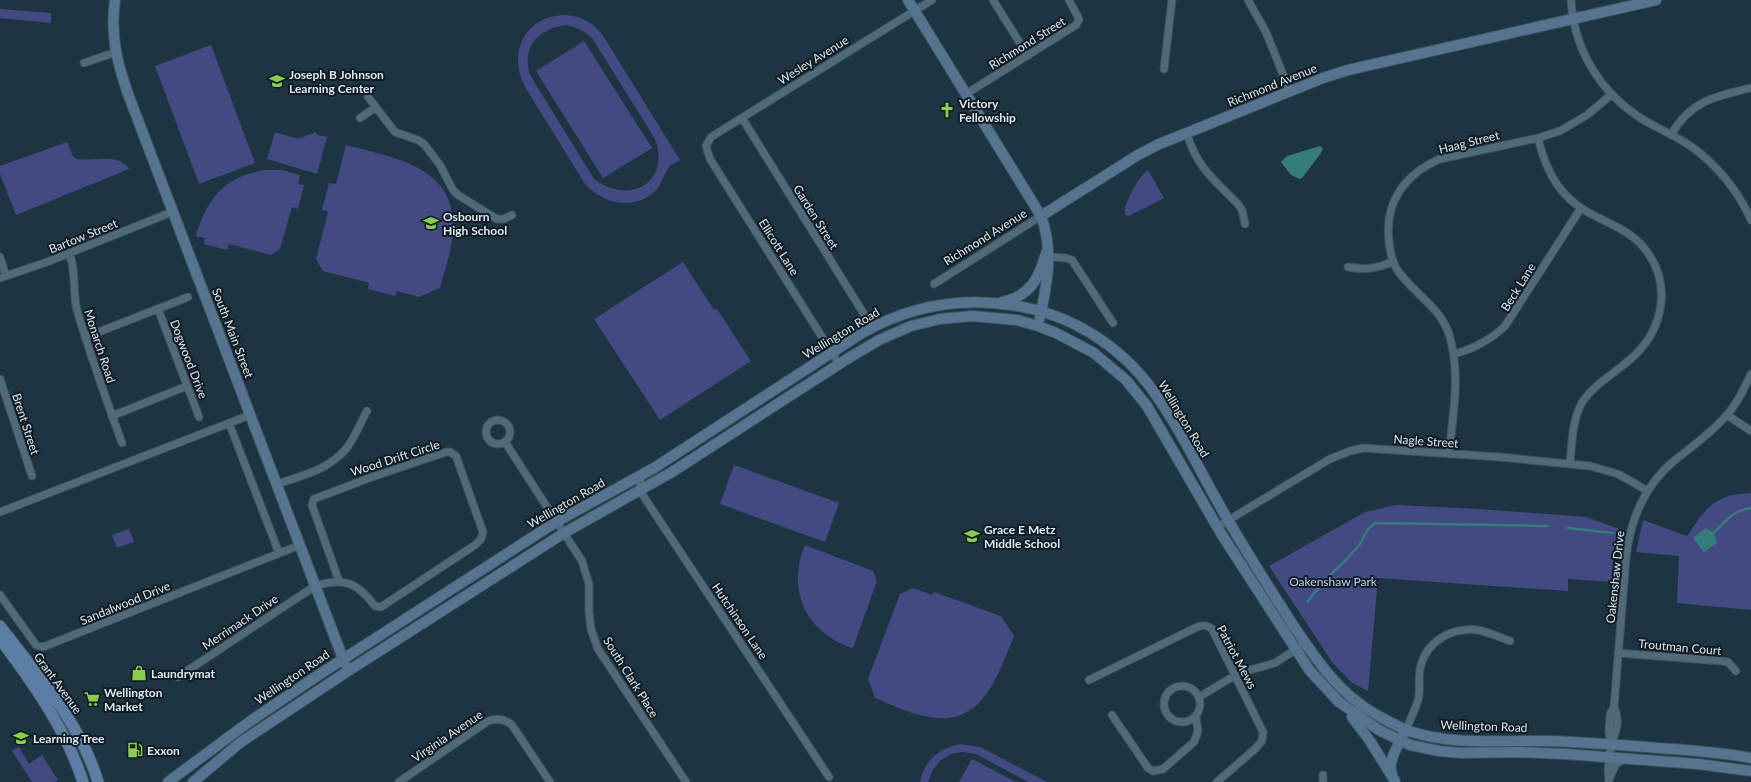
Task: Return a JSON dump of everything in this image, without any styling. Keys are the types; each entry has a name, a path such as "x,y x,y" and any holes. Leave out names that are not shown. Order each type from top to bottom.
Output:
{"main road":[{"name":"South Main Street","path":"115,0 113,34 116,52 128,94 348,671"},
{"path":"908,0 1041,216 1049,256 1046,292 1038,326"},
{"name":"Richmond Avenue","path":"1041,216 1138,155 1187,133 1348,70 1656,0"},
{"path":"997,303 1020,296 1031,288 1039,273 1048,246"},
{"name":"Wellington Road","path":"168,782 249,722 343,659 556,522 641,476 872,327 903,314 943,304 997,303 1041,312 1068,321 1102,340 1133,366 1160,400 1228,521 1265,583 1306,644 1325,671 1348,694 1373,713 1406,730 1451,740 1547,741 1611,744 1722,753 1751,758"},
{"name":"Wellington Road","path":"193,782 241,742 348,671 564,532 640,491 879,340 911,326 940,318 972,316 1017,320 1038,326 1075,341 1094,353 1126,380 1147,406 1162,429 1218,527 1316,679 1341,704 1365,721 1401,741 1418,747 1458,753 1519,752 1703,764 1751,771"},
{"name":"Grant Avenue","path":"1,632 36,688 66,714 81,740 98,782"},
{"name":"Grant Avenue","path":"48,698 73,754 83,782"},
{"path":"1341,704 1362,728 1396,782"},
{"path":"1396,782 1390,766 1406,730"}],"street":[{"name":"Wesley Avenue","path":"708,141 711,137 932,0"},
{"path":"993,0 1028,56"},
{"name":"Richmond Street","path":"966,94 1077,24 1079,20 1077,13 1069,0"},
{"path":"1164,69 1172,0"},
{"path":"1248,0 1266,32 1290,92"},
{"path":"1572,0 1574,18 1586,57 1596,76 1611,95 1641,118 1692,147 1716,168 1738,198 1750,218"},
{"path":"84,63 116,52"},
{"path":"1671,135 1683,117 1695,107 1721,95 1751,88"},
{"name":"Haag Street","path":"1449,454 1456,379 1454,354 1444,323 1424,297 1400,274 1393,261 1388,236 1391,212 1399,192 1413,175 1429,164 1440,160 1538,138 1560,131 1587,115 1611,95"},
{"path":"368,97 395,132 418,140 424,144 440,165 453,190 458,195 497,219 504,219 512,215"},
{"path":"360,118 376,107"},
{"name":"Garden Street","path":"742,118 872,327"},
{"path":"1187,133 1195,156 1201,167 1237,203 1242,210 1245,224"},
{"path":"1538,138 1544,159 1555,182 1563,194 1581,208 1623,230 1639,242 1647,251 1655,265 1660,281 1662,299 1658,317 1648,341 1635,356 1596,387 1580,406 1575,422 1570,463"},
{"name":"Ellicott Lane","path":"708,141 707,151 710,159 839,364"},
{"name":"Beck Lane","path":"1454,354 1477,346 1497,334 1506,326 1581,208"},
{"name":"Bartow Street","path":"3,277 69,254 172,212"},
{"name":"Richmond Avenue","path":"934,284 1041,216"},
{"name":"Monarch Road","path":"69,254 74,266 76,304 122,443"},
{"path":"1049,256 1072,260 1113,323"},
{"path":"0,257 3,277"},
{"path":"1348,267 1365,270 1374,269 1393,261"},
{"path":"86,337 188,297"},
{"name":"Dogwood Drive","path":"158,309 199,417"},
{"name":"Oakenshaw Drive","path":"1609,781 1608,770 1611,744 1609,732 1610,714 1614,707 1628,542 1633,520 1648,491 1666,468 1705,436 1727,415 1751,374"},
{"name":"Brent Street","path":"0,379 32,476"},
{"path":"112,416 187,386"},
{"path":"277,484 313,472 336,458 351,442 367,410"},
{"path":"0,512 250,415"},
{"path":"1727,415 1751,430"},
{"path":"229,423 279,553"},
{"name":"South Clark Place","path":"504,442 578,554 586,572 589,584 589,612 591,629 598,649 686,782"},
{"name":"Nagle Street","path":"1218,527 1330,459 1344,452 1363,448 1570,463 1597,467 1632,480 1648,491"},
{"name":"Wood Drift Circle","path":"446,452 454,454 483,532 481,540 381,607 375,606 367,595 353,584 339,581 312,505 314,499 366,479 446,452"},
{"path":"640,491 641,476"},
{"name":"Hutchinson Lane","path":"640,491 829,777"},
{"name":"Sandalwood Drive","path":"0,595 36,645 43,647 300,545"},
{"path":"315,586 339,581"},
{"name":"Merrimack Drive","path":"178,677 315,586"},
{"name":"Patriot Mews","path":"1089,680 1203,625 1212,629 1262,728 1263,737 1262,741 1255,749 1217,782"},
{"path":"1406,730 1418,698 1420,671 1423,661 1435,642 1454,632 1471,630 1490,633 1510,641"},
{"path":"1200,697 1236,675 1275,663 1306,644"},
{"name":"Troutman Court","path":"1618,653 1728,662 1736,671"},
{"path":"1112,715 1148,768 1153,771 1163,768 1194,742 1198,731 1196,717 1200,708 1200,697 1192,688 1182,685 1169,690 1164,699 1166,713 1173,720 1187,721 1196,717"},
{"name":"Virginia Avenue","path":"399,782 488,721 500,719 506,720 512,726 550,782"},
{"path":"1609,781 1616,764 1624,759"}],"green space":[{"path":"0,9 51,13 51,23 0,18"},
{"path":"566,15 577,17 591,23 602,34 680,160 670,166 658,188 650,196 631,203 621,203 611,201 593,191 585,184 525,87 520,74 518,61 519,49 523,38 530,29 540,21","holes":["566,25 580,29 592,38 655,139 658,154 657,167 652,178 644,185 633,190 621,190 608,187 594,179 530,75 528,56 530,47 534,41 548,30"]},
{"path":"584,41 652,148 603,178 536,71"},
{"path":"211,45 255,163 199,184 155,66"},
{"path":"275,132 298,139 316,132 317,135 327,137 317,174 267,159"},
{"path":"67,142 73,156 77,159 112,159 125,164 129,169 16,215 0,174 0,166"},
{"path":"346,145 384,155 419,168 434,179 445,192 452,209 453,231 450,252 440,288 419,297 397,291 395,296 368,289 369,283 323,271 316,259 328,212 322,210 329,183 336,184"},
{"path":"265,170 282,170 300,175 298,184 304,185 298,209 292,207 280,249 271,255 229,244 227,250 204,244 205,238 196,236 200,222 212,200 228,184 251,173"},
{"path":"1148,170 1164,198 1129,216 1125,215 1126,204 1132,191 1140,178"},
{"path":"683,262 714,310 717,309 751,361 660,420 594,319"},
{"path":"734,465 839,503 825,542 720,504"},
{"path":"1751,493 1751,610 1677,603 1679,556 1636,552 1643,520 1687,536 1700,517 1712,504 1728,496"},
{"name":"Oakenshaw Park","path":"1396,505 1479,509 1586,517 1619,529 1615,547 1612,582 1568,579 1568,591 1378,578 1368,691 1351,682 1332,662 1269,566 1365,512"},
{"path":"129,529 134,542 117,548 112,535"},
{"path":"805,545 873,571 877,581 853,648 837,641 823,632 812,621 804,608 799,593 798,578 800,562"},
{"path":"913,588 932,595 934,592 1001,616 1014,636 1001,668 984,697 973,708 960,715 944,718 918,715 875,698 868,679 900,594"},
{"path":"960,744 980,747 1047,782 1028,782 976,754 963,752 951,754 940,761 932,771 928,782 920,782 925,768 939,752"},
{"path":"19,747 29,764 42,755 58,780 54,782 32,782 12,751"},
{"path":"972,759 1016,782 959,782"}],"shaded area":[{"path":"1320,146 1323,149 1321,153 1300,179 1291,175 1281,162 1287,156"},
{"path":"1706,528 1714,533 1717,543 1704,552 1693,538"}],"waterway":[{"path":"1711,535 1728,518 1738,512 1751,508"},
{"path":"1308,601 1324,581 1360,544 1368,529 1375,523 1548,526"},
{"path":"1567,528 1613,533"}],"place":[{"name":"Joseph B Johnson Learning Center","path":"277,81"},
{"name":"Victory Fellowship","path":"947,110"},
{"name":"Osbourn High School","path":"431,223"},
{"name":"Grace E Metz Middle School","path":"972,536"},
{"name":"Laundrymat","path":"139,673"},
{"name":"Wellington Market","path":"92,699"},
{"name":"Learning Tree","path":"21,738"},
{"name":"Exxon","path":"135,750"}]}
